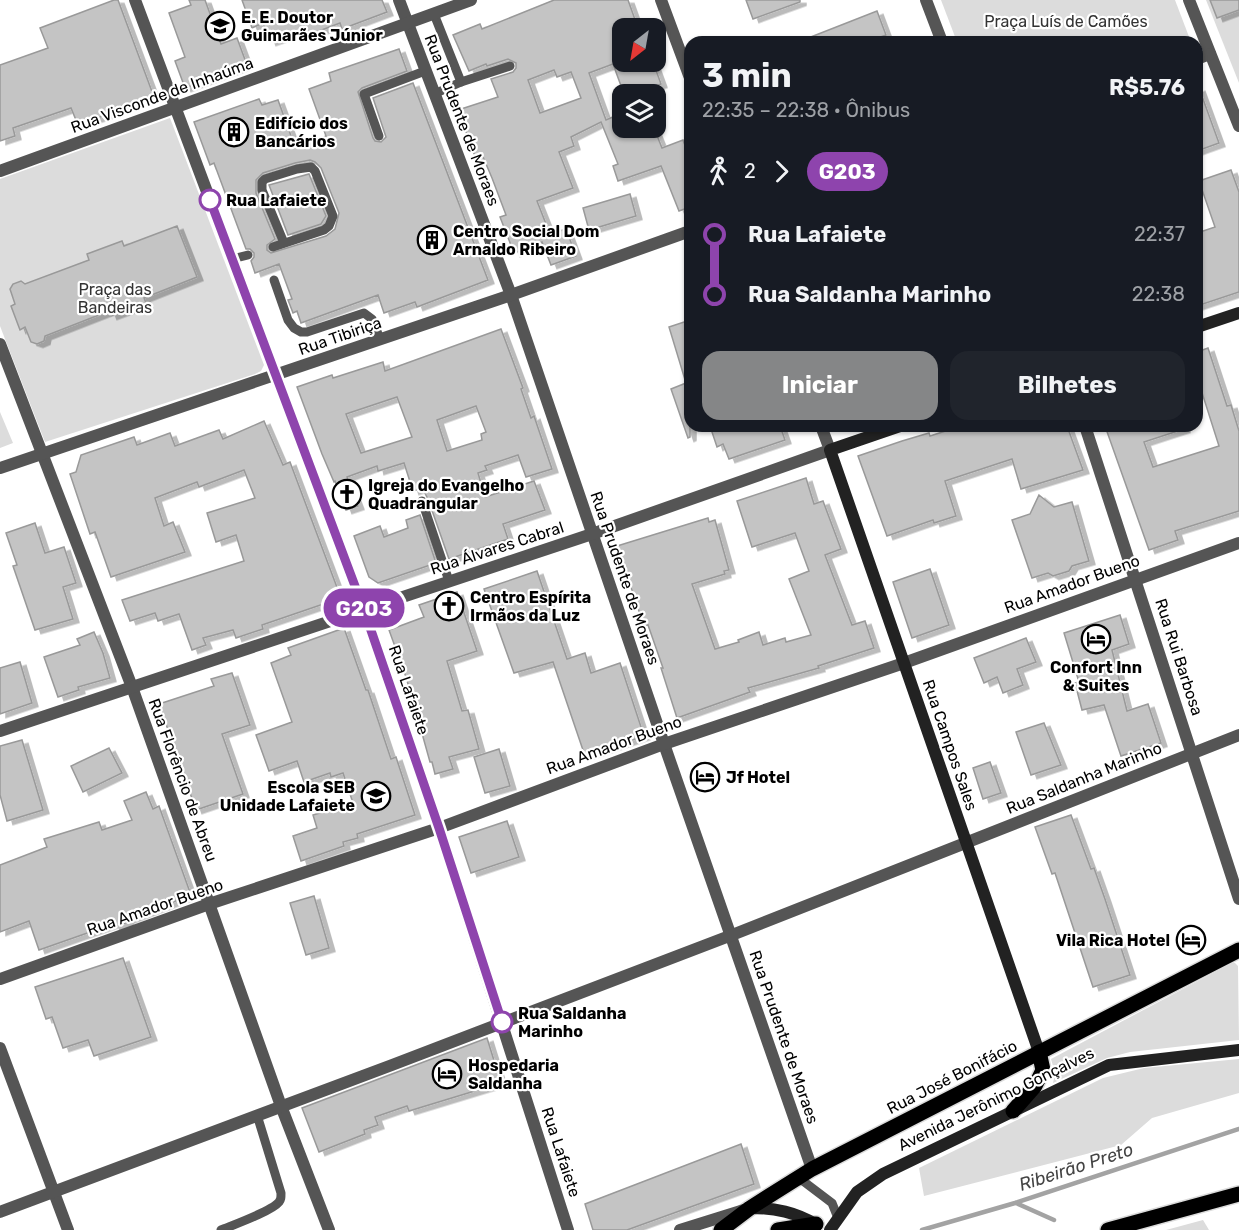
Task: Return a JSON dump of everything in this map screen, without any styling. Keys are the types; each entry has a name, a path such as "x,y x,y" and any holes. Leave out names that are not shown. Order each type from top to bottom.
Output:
{"main road":[{"path":"1203,325 1239,313"},
{"name":"Rua Álvares Cabral","path":"830,450 882,432"},
{"name":"Rua Campos Sales","path":"830,450 1039,1052"},
{"name":"Rua José Bonifácio","path":"750,1208 812,1169 1239,950"},
{"name":"Avenida Jerônimo Gonçalves","path":"824,1228 838,1218 857,1192 883,1174 1109,1065 1239,1050"},
{"path":"1013,1111 1035,1086 1043,1070 1039,1052"},
{"path":"1108,1230 1239,1194"},
{"path":"721,1230 750,1208 776,1208 808,1219 824,1228"},
{"path":"778,1230 824,1228"}],"street":[{"name":"Rua Lafaiete","path":"135,0 364,610 439,828 568,1230"},
{"name":"Rua Prudente de Moraes","path":"399,0 511,295 812,1169"},
{"name":"Rua Visconde de Inhaúma","path":"0,171 471,0"},
{"path":"661,0 684,62"},
{"path":"926,0 940,36"},
{"path":"1189,0 1239,126"},
{"path":"1203,57 1210,54"},
{"name":"Rua Tibiriça","path":"0,468 511,295 684,233"},
{"name":"Rua Florêncio de Abreu","path":"0,344 132,687 282,1106 329,1230"},
{"path":"823,432 830,450"},
{"name":"Rua Rui Barbosa","path":"1087,432 1239,899"},
{"name":"Rua Álvares Cabral","path":"0,731 592,534 830,450"},
{"name":"Rua Amador Bueno","path":"0,979 209,904 439,828 664,744 904,663 1239,543"},
{"name":"Rua Saldanha Marinho","path":"0,1212 732,935 1239,735"},
{"path":"0,1048 68,1230"},
{"name":"Rua José Bonifácio","path":"680,1230 750,1208"}],"lane":[{"path":"434,14 461,82"},
{"path":"434,94 461,82 510,66"},
{"path":"379,136 364,94 425,71"},
{"path":"273,247 324,230 332,221 333,216 319,180 315,171 310,167 286,172 262,182 262,190 284,243"},
{"path":"232,259 248,255"},
{"path":"274,280 288,320 294,328 307,332 364,313 372,319 380,339"},
{"path":"422,501 449,581"},
{"path":"221,1230 267,1210 281,1199 256,1115"},
{"path":"796,1180 802,1181 832,1203 838,1218"}],"green space":[{"name":"Praça Luís de Camões","path":"941,0 1175,0 1189,36 955,36"},
{"path":"1206,0 1239,0 1239,83"},
{"name":"Praça das Bandeiras","path":"170,118 264,365 261,371 255,374 45,442 0,326 0,179"},
{"path":"0,412 13,443 0,448"},
{"path":"1232,963 1238,966 1239,1040 1130,1052 1107,1058 1053,1083 1055,1073 1051,1059"},
{"path":"1239,1059 1239,1093 1152,1118 1121,1145 924,1196 919,1168 1103,1078 1144,1068"},
{"path":"1203,1220 1209,1230 1166,1230"}],"building":[{"path":"118,0 154,97 110,111 111,113 78,125 71,108 13,128 15,136 0,141 0,65 48,48 40,28"},
{"path":"189,0 205,0 221,44 237,38 247,65 185,88 175,61 185,57 169,13 191,5"},
{"path":"242,0 382,0 387,12 342,29 340,23 306,36 304,30 270,42 263,23 252,28"},
{"path":"554,0 628,0 634,18 612,18 612,64 589,73 606,120 612,117 612,138 658,138 662,148 683,140 684,209 679,211 661,166 618,181 613,166 618,164 601,122 571,137 574,146 559,152 573,188 537,201 550,234 566,229 576,256 551,265 542,242 514,253 500,217 506,215 492,178 483,157 476,159 458,110 498,97 491,79 513,72 516,63 508,59 469,71 453,35 480,24 482,29","holes":["554,70 557,77 571,72 581,98 540,113 528,80"]},
{"path":"746,0 800,0 800,2 753,19"},
{"path":"1210,0 1239,0 1239,10 1217,18"},
{"path":"877,11 886,35 883,36 813,36"},
{"path":"399,49 407,71 362,88 358,92 373,138 381,142 386,137 373,98 413,83 488,280 417,307 415,302 384,313 378,295 301,323 297,311 293,313 288,300 292,299 279,264 255,273 251,261 254,253 246,249 214,163 210,165 194,122 259,99 262,105 278,100 295,147 326,136 309,89 331,81 329,73","holes":["310,160 321,168 339,213 335,229 326,236 271,253 267,250 267,245 275,239 256,193 256,180 263,173 295,163"]},
{"path":"616,72 657,72 661,84 620,84"},
{"path":"1203,99 1219,143 1203,149"},
{"path":"1231,170 1239,192 1239,292 1203,304 1203,231 1215,227 1203,192 1203,180"},
{"path":"309,174 326,216 321,224 288,235 269,185"},
{"path":"630,194 636,216 589,230 583,208"},
{"path":"177,226 197,277 144,298 146,303 111,316 109,311 45,336 44,341 37,344 31,342 25,327 20,330 11,306 15,304 10,289 13,284 21,281 25,284 89,260 87,254 122,241 124,246"},
{"path":"684,322 684,376 669,327"},
{"path":"501,329 523,388 521,389 531,418 534,416 552,469 526,477 518,455 485,466 487,470 478,473 485,497 534,481 545,510 503,524 508,539 449,559 428,499 422,488 413,491 404,463 378,471 377,466 347,477 358,506 346,510 297,387 383,362 385,371","holes":["397,397 412,437 361,453 346,414","476,406 486,432 481,434 482,440 447,451 437,420"]},
{"path":"1208,348 1227,406 1231,405 1239,431 1239,511 1175,531 1178,540 1149,550 1107,432 1175,432 1144,442 1153,467 1219,446 1203,396 1203,350"},
{"path":"684,384 684,426 671,389"},
{"path":"264,421 283,465 290,462 341,598 262,625 263,629 236,638 233,630 203,638 206,645 192,650 179,614 158,621 155,613 130,621 122,600 244,561 236,535 216,542 207,513 255,498 244,470 199,487 197,482 155,498 164,526 173,522 185,552 111,577 95,532 90,534 70,474 76,472 81,455 134,437 137,445 170,433 175,446 219,430 223,439"},
{"path":"712,432 782,432 785,440 729,459 723,444 717,447"},
{"path":"942,432 1069,432 1083,470 1021,489 1012,459 945,481 956,516 934,523 933,520 887,536 858,456 929,433 930,436"},
{"path":"806,478 814,504 823,501 841,549 825,555 852,625 865,621 874,648 818,666 819,668 748,688 750,692 677,718 648,625 644,626 617,546 708,518 709,522 715,520 729,570 724,571 725,574 692,584 715,649 739,642 738,640 759,632 763,645 785,638 786,642 811,635 789,579 809,571 795,533 752,547 737,501"},
{"path":"1039,495 1054,507 1072,502 1089,561 1072,566 1069,571 1053,576 1048,573 1032,578 1012,520 1030,514"},
{"path":"420,515 436,563 378,583 369,577 354,536 380,526 384,537 408,528 406,520"},
{"path":"35,523 45,553 64,547 76,583 63,587 73,619 35,630 13,566 17,565 6,533"},
{"path":"930,569 949,625 912,638 893,582"},
{"path":"537,571 567,659 585,653 591,673 620,663 644,736 585,756 553,662 514,673 484,589"},
{"path":"457,592 477,651 447,661 462,711 468,710 479,749 449,757 453,769 435,774 418,719 415,720 412,706 414,705 406,677 389,630 424,617 419,605"},
{"path":"1120,615 1129,644 1112,650 1127,711 1148,704 1161,743 1121,756 1104,705 1082,710 1075,683 1079,682 1064,633"},
{"path":"344,628 391,759 396,757 415,815 357,834 358,838 343,842 344,846 301,861 293,836 317,828 313,815 353,803 343,773 331,777 330,773 304,782 297,761 269,771 256,735 292,722 271,663 291,655 288,648"},
{"path":"94,632 110,678 78,687 79,690 58,697 44,657 80,645 77,639"},
{"path":"1026,638 1036,662 1017,669 1023,685 1003,693 997,677 984,683 974,658"},
{"path":"20,662 32,703 0,714 0,668"},
{"path":"232,673 250,725 222,734 243,794 196,810 159,704 214,686 211,679"},
{"path":"1044,723 1061,765 1031,775 1016,732"},
{"path":"22,740 43,810 7,821 0,795 0,746"},
{"path":"109,748 122,773 83,792 71,766"},
{"path":"499,749 510,786 485,793 474,757"},
{"path":"990,762 1001,793 983,799 973,768"},
{"path":"146,792 153,809 159,806 191,895 127,920 128,922 114,927 113,924 39,950 29,921 0,932 0,865 47,847 44,839 99,822 102,830 132,820 124,801"},
{"path":"1071,815 1091,869 1094,868 1130,975 1093,987 1055,873 1052,874 1035,827"},
{"path":"507,821 519,857 471,873 459,837"},
{"path":"314,896 329,948 306,955 290,903"},
{"path":"123,958 151,1037 94,1056 88,1040 63,1048 52,1017 46,1019 35,987"},
{"path":"487,1038 501,1083 409,1111 407,1106 375,1117 378,1125 364,1130 365,1134 319,1152 302,1108"},
{"path":"741,1144 754,1184 627,1230 593,1230 585,1204"}],"waterway":[{"name":"Ribeirão Preto","path":"922,1230 1015,1203 1239,1129"},
{"path":"1016,1203 1054,1220"}],"bus line":[{"name":"G203","path":"210,200 364,610 439,828 502,1022"}],"place":[{"name":"E. E. Doutor Guimarães Júnior","path":"220,26"},
{"name":"Edifício dos Bancários","path":"234,132"},
{"name":"Rua Lafaiete","path":"210,200"},
{"name":"Centro Social Dom Arnaldo Ribeiro","path":"432,240"},
{"name":"Igreja do Evangelho Quadrangular","path":"347,494"},
{"name":"Centro Espírita Irmãos da Luz","path":"449,606"},
{"name":"Confort Inn & Suites","path":"1096,639"},
{"name":"Jf Hotel","path":"705,777"},
{"name":"Escola SEB Unidade Lafaiete","path":"376,796"},
{"name":"Vila Rica Hotel","path":"1191,940"},
{"name":"Rua Saldanha Marinho","path":"502,1022"},
{"name":"Hospedaria Saldanha","path":"447,1074"}]}
